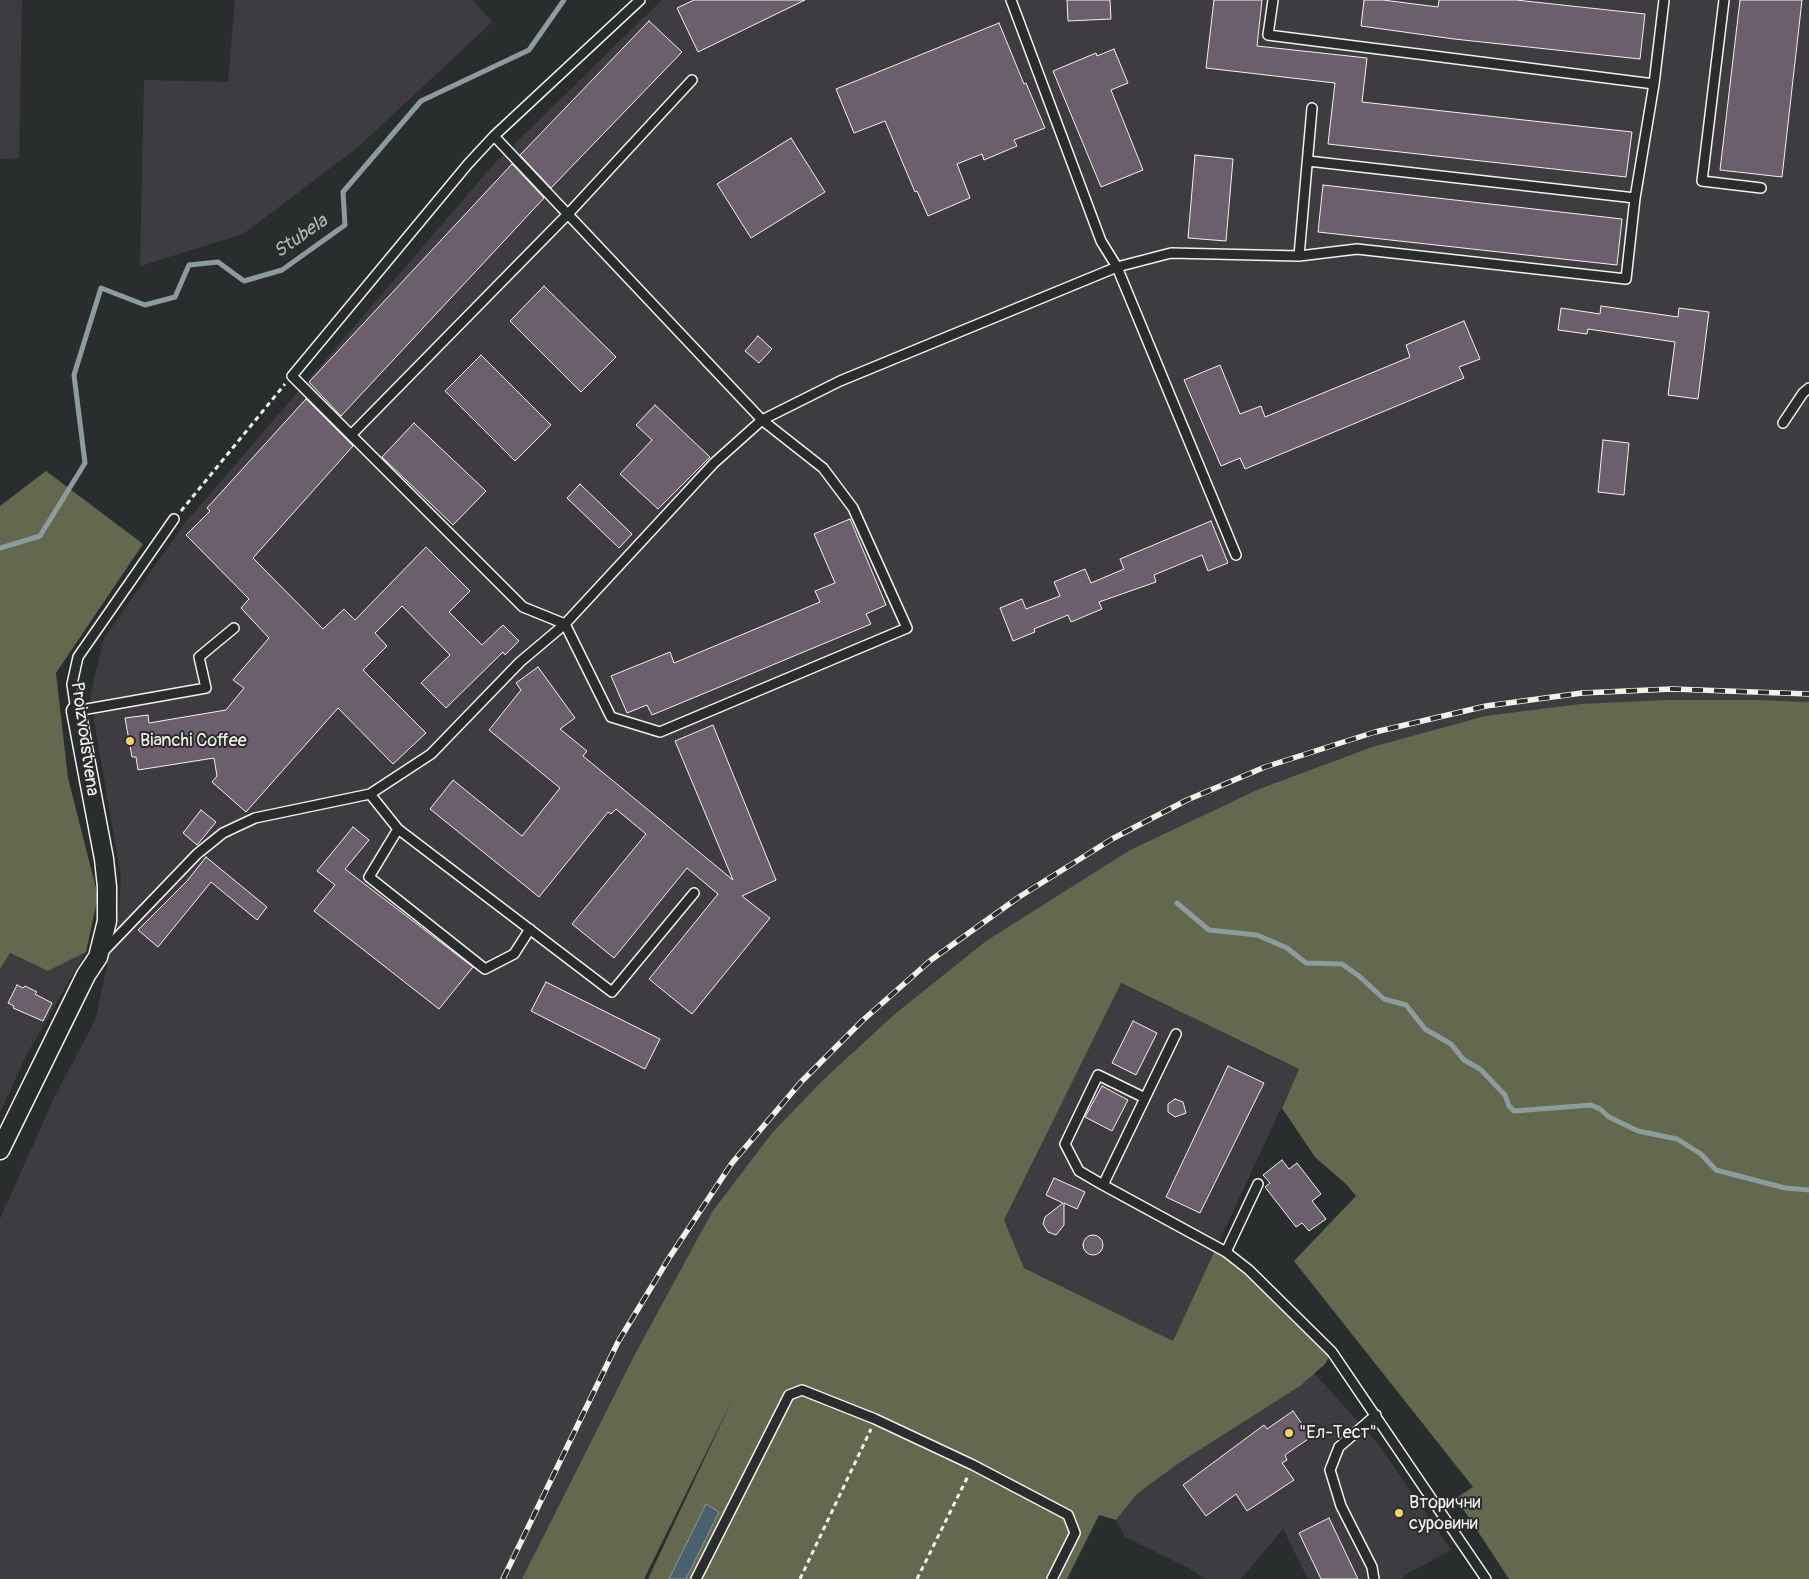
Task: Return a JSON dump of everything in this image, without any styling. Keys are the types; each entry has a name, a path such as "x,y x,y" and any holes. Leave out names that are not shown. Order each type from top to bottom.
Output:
{"street":[{"name":"Proizvodstvena","path":"0,1150 86,975 98,957 107,921 107,887 76,711"}],"lane":[{"path":"494,136 762,420 823,468 853,508 907,628 660,732 611,717 565,624 523,607 292,376 468,164 494,136 640,0"},
{"path":"1011,0 1101,241 1117,268 1236,554"},
{"path":"1273,0 1268,35 1654,84"},
{"path":"98,957 197,854 223,833 254,818 370,794 431,754 520,662 565,624 714,463 762,420 840,381 1117,268 1171,253 1299,256 1357,249 1626,279 1635,198 1654,84 1664,0"},
{"path":"1724,0 1702,181 1761,188"},
{"path":"351,435 568,214 692,80"},
{"path":"1299,256 1312,108"},
{"path":"1308,161 1635,198"},
{"path":"1783,423 1809,388"},
{"name":"Proizvodstvena","path":"76,711 72,684 78,657 174,519"},
{"path":"76,711 206,688 199,657 234,628"},
{"path":"370,794 398,829 612,992 694,893"},
{"path":"398,829 369,877 485,969 514,954 530,929"},
{"path":"1103,1185 1176,1034"},
{"path":"1145,1098 1098,1075 1065,1144 1079,1171 1226,1252 1249,1270 1332,1352 1486,1579"},
{"path":"1226,1252 1258,1184"},
{"path":"696,1579 789,1395 802,1390 876,1420 973,1465 1068,1515 1075,1533 1052,1579"},
{"path":"1374,1579 1372,1567 1341,1506 1330,1470 1339,1447 1376,1415"}],"path":[{"path":"174,519 292,376"},
{"path":"800,1579 876,1420"},
{"path":"917,1579 973,1465"}],"shaded area":[{"path":"0,0 22,0 19,158 0,159"},
{"path":"235,0 473,0 492,22 357,148 243,234 140,266 144,80 228,82"},
{"path":"662,0 1809,0 1809,702 1759,700 1580,704 1485,716 1372,747 1259,789 1130,850 986,941 896,1013 824,1079 772,1133 712,1212 635,1354 522,1579 0,1579 0,1219 55,1096 95,1021 119,911 121,877 90,697 104,638 185,523 494,164"},
{"path":"86,952 27,1054 0,1112 0,969 10,953 48,971"},
{"path":"1120,983 1299,1069 1173,1341 1024,1268 1004,1220"},
{"path":"1314,1373 1379,1445 1451,1550 1403,1576 1404,1579 1308,1579 1283,1529 1241,1579 1205,1579 1187,1567 1125,1537 1116,1520 1137,1494 1179,1463 1300,1386"}],"green space":[{"path":"46,471 143,544 56,673 68,778 98,896 86,952 48,971 10,953 0,969 0,506"},
{"path":"1668,700 1809,702 1809,1579 1509,1579 1456,1498 1473,1487 1294,1261 1356,1196 1347,1185 1315,1157 1282,1108 1299,1069 1121,983 1004,1220 1024,1268 1173,1341 1217,1246 1332,1352 1325,1364 1300,1386 1179,1463 1137,1494 1116,1520 1099,1515 1067,1579 648,1579 734,1396 644,1579 522,1579 635,1354 712,1212 772,1133 824,1079 896,1013 986,941 1130,850 1259,789 1372,747 1485,716 1580,704"}],"water":[{"path":"706,1504 719,1512 686,1579 669,1579"}],"building":[{"path":"694,0 805,0 698,52 677,8"},
{"path":"1067,0 1110,0 1111,19 1068,21"},
{"path":"1214,0 1262,0 1257,46 1367,58 1362,102 1632,132 1626,177 1328,144 1335,83 1206,68"},
{"path":"1364,0 1383,0 1438,7 1439,0 1516,0 1645,14 1640,59 1454,39 1361,26"},
{"path":"1740,0 1802,0 1782,177 1720,170"},
{"path":"649,21 682,52 551,188 520,155"},
{"path":"999,23 1024,84 1026,83 1045,128 1014,140 1017,146 984,160 982,154 957,164 970,198 928,216 917,191 915,192 885,121 854,133 836,89"},
{"path":"1114,49 1128,83 1111,90 1143,170 1101,187 1053,71 1096,53 1097,56"},
{"path":"791,138 825,192 751,238 717,184"},
{"path":"1195,155 1233,159 1226,241 1188,238"},
{"path":"512,164 544,198 341,416 309,382"},
{"path":"1323,185 1622,219 1617,265 1318,232"},
{"path":"544,286 616,357 581,392 510,321"},
{"path":"1601,306 1678,317 1679,308 1709,312 1698,399 1668,395 1675,342 1588,329 1587,334 1558,330 1561,308 1600,314"},
{"path":"1464,321 1480,359 1459,367 1464,378 1245,469 1240,458 1221,466 1184,380 1220,365 1240,414 1261,406 1265,417 1410,357 1406,345"},
{"path":"758,336 772,349 759,363 745,351"},
{"path":"481,355 551,425 515,461 445,391"},
{"path":"306,399 353,446 253,558 323,629 344,609 355,620 426,547 470,591 449,612 482,645 503,625 519,641 505,655 503,652 446,708 421,683 450,655 402,606 375,633 387,646 363,670 426,733 393,764 338,708 246,812 212,782 217,776 214,758 138,770 136,757 132,757 125,718 148,715 149,723 226,710 244,688 233,680 269,638 241,608 249,599 186,535 210,511 207,508"},
{"path":"655,405 710,457 658,509 620,474 652,440 636,425"},
{"path":"414,423 486,491 453,525 382,457"},
{"path":"1603,440 1629,443 1624,495 1598,492"},
{"path":"580,484 632,534 619,548 567,498"},
{"path":"850,519 886,605 866,614 871,624 652,715 647,705 627,713 611,676 670,652 674,663 820,602 815,591 835,583 814,534"},
{"path":"1211,521 1228,563 1208,571 1202,555 1154,575 1156,582 1099,602 1102,609 1071,622 1068,615 1034,629 1035,632 1013,641 1000,608 1022,599 1026,609 1060,596 1054,582 1085,569 1091,583 1124,569 1120,559"},
{"path":"538,667 575,718 560,729 587,751 583,756 733,880 675,741 713,725 776,880 742,896 770,918 692,1014 649,979 718,894 687,868 614,958 572,924 646,834 616,809 611,814 608,812 539,897 430,809 453,780 522,836 560,788 489,730 521,690 516,683"},
{"path":"201,810 216,822 197,845 183,833"},
{"path":"353,827 369,840 345,869 473,967 439,1009 314,911 335,885 317,871"},
{"path":"206,857 267,907 257,920 211,882 158,947 138,930 187,881"},
{"path":"546,982 660,1039 645,1069 531,1011"},
{"path":"17,985 23,988 25,986 37,992 35,994 52,1003 43,1021 13,1008 14,1006 8,1003"},
{"path":"1133,1021 1157,1033 1136,1075 1112,1063"},
{"path":"1228,1066 1264,1083 1200,1213 1166,1197"},
{"path":"1102,1086 1128,1100 1112,1131 1085,1117"},
{"path":"1175,1099 1183,1102 1186,1113 1175,1117 1168,1112 1168,1104"},
{"path":"1282,1160 1289,1169 1297,1163 1321,1194 1312,1201 1326,1219 1309,1231 1302,1223 1296,1227 1265,1187 1270,1183 1263,1175"},
{"path":"1054,1178 1085,1192 1077,1209 1064,1203 1064,1225 1056,1235 1048,1232 1043,1224 1045,1217 1063,1203 1046,1195"},
{"path":"1089,1235 1097,1235 1103,1241 1103,1249 1097,1255 1089,1255 1083,1249 1083,1241"},
{"path":"1293,1411 1311,1437 1285,1455 1287,1460 1282,1463 1294,1480 1247,1511 1236,1494 1206,1516 1183,1485 1264,1425 1267,1429"},
{"path":"1329,1518 1358,1579 1321,1579 1299,1533"}],"waterway":[{"name":"Stubela","path":"0,548 40,536 85,463 74,375 101,288 145,305 175,297 189,265 218,262 244,281 282,270 345,225 343,192 421,101 529,50 564,0"},
{"path":"1177,903 1209,930 1257,935 1287,948 1306,963 1342,964 1359,976 1384,999 1406,1005 1425,1029 1451,1044 1464,1060 1480,1069 1505,1095 1509,1106 1514,1111 1591,1105 1600,1109 1609,1117 1638,1131 1677,1139 1701,1154 1716,1170 1785,1188 1809,1190"}],"railway":[{"path":"503,1579 618,1342 669,1258 732,1163 801,1082 862,1021 931,960 1019,897 1112,839 1187,800 1265,767 1375,732 1486,706 1582,693 1672,689 1809,694"}],"place":[{"name":"Bianchi Coffee","path":"130,741"},
{"name":"\"Ел-Тест\"","path":"1289,1433"},
{"name":"Вторични суровини","path":"1399,1513"}]}
